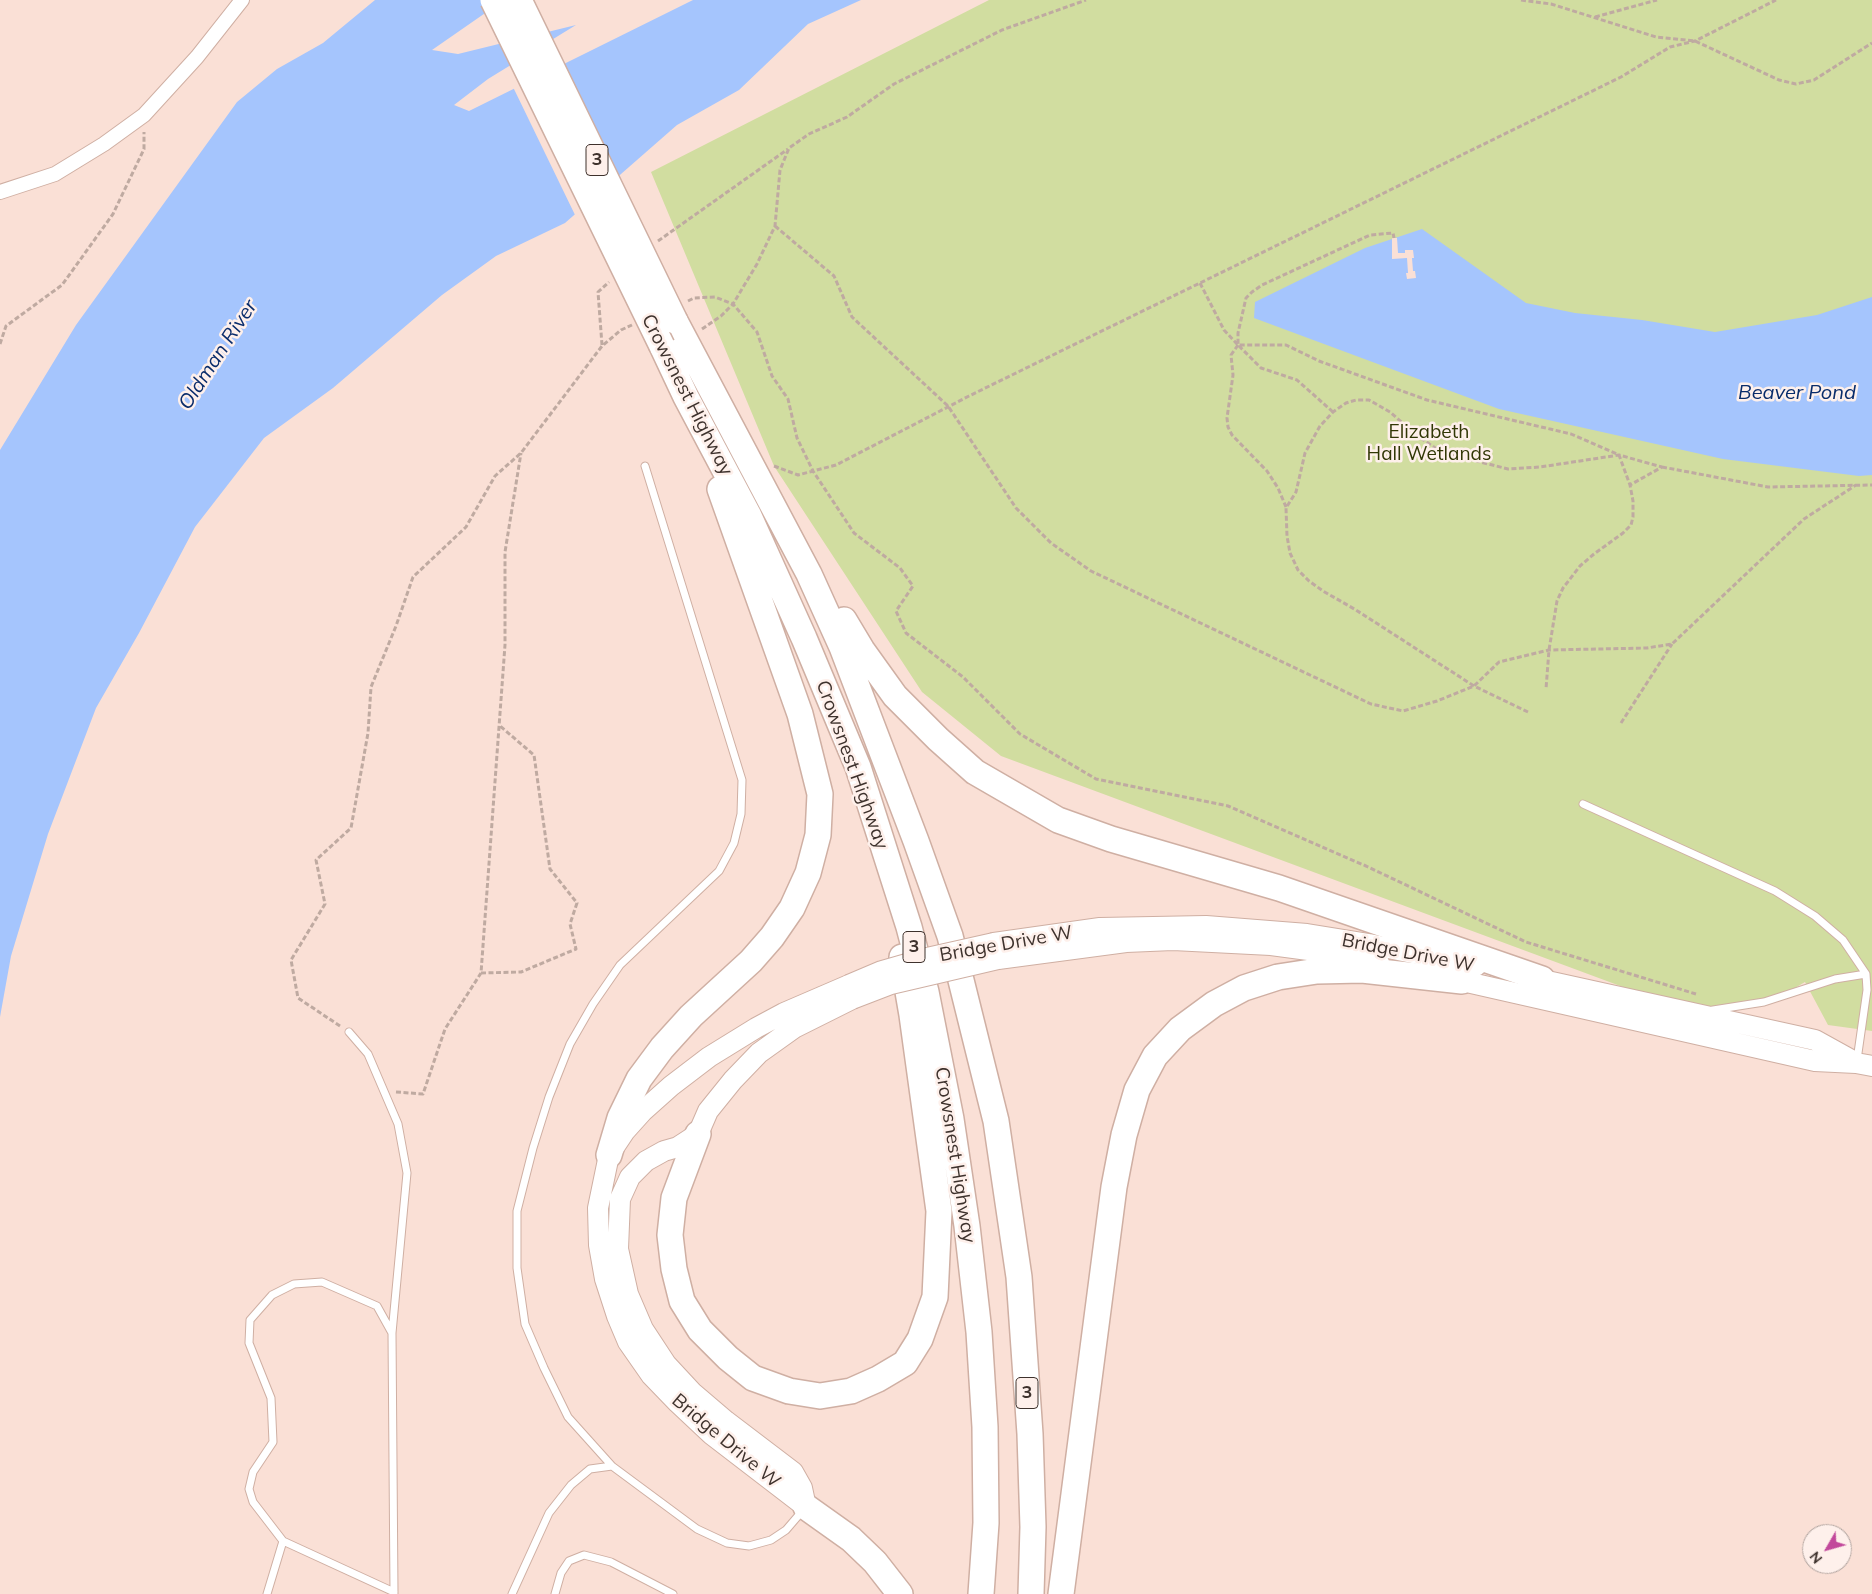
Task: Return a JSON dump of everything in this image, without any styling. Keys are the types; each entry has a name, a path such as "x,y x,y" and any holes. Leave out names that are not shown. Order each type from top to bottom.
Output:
{"highway":[{"name":"Crowsnest Highway","path":"492,0 686,397 748,514 804,638 858,767 909,927 926,992 951,1119 967,1226 980,1351 985,1427 986,1523 981,1594"},
{"name":"3","path":"519,0 680,312"},
{"name":"Crowsnest Highway","path":"680,312 809,574 842,647 950,936 996,1120 1019,1278 1033,1527 1031,1594"},
{"path":"680,312 862,650 895,696 938,739 975,772 1058,820 1111,839 1279,888 1542,979"},
{"path":"609,1155 620,1118 638,1078 691,1016 751,961 772,937 792,908 808,873 818,834 820,794 800,714 686,397"},
{"path":"698,1134 674,1198 670,1235 674,1269 682,1301 700,1330 728,1358 753,1378 789,1391 820,1396 851,1391 878,1379 905,1363 920,1339 935,1297 939,1211 912,1015 900,948 836,716"},
{"path":"1062,1594 1114,1187 1124,1135 1136,1090 1155,1056 1180,1029 1214,1004 1244,988 1278,978 1317,971 1362,970 1462,980"},
{"path":"806,1507 851,1539 875,1562 900,1594"}],"street":[{"path":"0,192 54,174 104,144 144,115 197,57 242,0"},
{"name":"Bridge Drive W","path":"996,951 1100,928 1206,926 1308,934 1369,944 1542,979 1696,1004 1814,1040 1864,1065"},
{"name":"Bridge Drive W","path":"698,1134 708,1111 733,1080 758,1054 794,1028 882,971 927,958 1126,942 1192,941 1271,945 1322,952 1462,980 1815,1061 1864,1065"},
{"name":"Bridge Drive W","path":"806,1507 711,1434 651,1375 628,1342 605,1279 599,1245 598,1208 609,1155 625,1131 643,1111 671,1086 709,1057 784,1013 850,992"},
{"path":"698,1134 678,1147 646,1161 630,1177 623,1192 620,1199 618,1249 628,1294 643,1329 666,1364 706,1404 793,1472 802,1488 806,1507"}],"lane":[{"path":"645,466 742,780 740,814 734,842 719,870 620,965 592,1004 570,1044 549,1097 533,1148 517,1211 517,1268 525,1324 568,1417 612,1466 697,1529 727,1543 749,1546 771,1540 786,1530 806,1507"},
{"path":"1583,804 1783,896 1815,916 1843,940 1866,974 1864,1065"},
{"path":"1696,1004 1764,1002 1835,979 1866,974"},
{"path":"349,1032 368,1054 398,1124 407,1173 392,1333 394,1593 283,1541 253,1502 249,1489 253,1472 273,1442 271,1398 249,1343 250,1320 272,1295 294,1284 322,1282 377,1306 392,1333"},
{"path":"512,1594 549,1513 570,1485 590,1469 612,1466"},
{"path":"267,1594 283,1541"},
{"path":"555,1594 561,1573 569,1562 584,1555 611,1562 673,1594"}],"path":[{"path":"657,243 672,230 808,134 847,117 894,84 1002,30 1086,0"},
{"path":"1521,0 1551,4 1656,37 1695,41 1779,80 1796,84 1814,80 1872,43"},
{"path":"1594,17 1657,0"},
{"path":"768,459 774,466 798,475 836,465 948,406 1620,77 1670,47 1695,41 1776,0"},
{"path":"0,344 6,326 62,285 113,214 144,148 144,115"},
{"path":"701,330 721,316 733,304 757,264 775,226 780,170 790,148"},
{"path":"775,226 834,276 852,317 948,406 1016,508 1051,543 1091,571 1371,704 1403,711 1474,686 1499,662 1549,650 1647,648 1672,644"},
{"path":"1394,238 1393,233 1370,236 1262,285 1246,298 1238,333 1238,344 1232,355 1233,375 1227,418 1228,427 1232,435 1268,471 1278,488 1286,508 1290,554 1298,570 1308,581 1474,686 1528,712"},
{"path":"602,346 598,292 612,280"},
{"path":"1200,283 1224,330 1261,368 1297,380 1333,412"},
{"path":"680,312 694,298 715,297 733,304 757,332 772,376 788,399 797,438 813,471 854,533 900,568 913,586 896,611 906,632 963,676 1020,734 1096,779 1228,806 1366,866 1526,942 1696,1004"},
{"path":"349,1032 298,998 291,960 324,904 316,860 351,828 368,733 371,687 396,626 413,577 466,527 495,476 521,452 602,346 621,330 639,322"},
{"path":"1238,344 1286,345 1320,362 1427,400 1571,434 1619,456 1662,467 1768,487 1872,485"},
{"path":"1286,508 1296,492 1305,453 1320,426 1333,412 1346,403 1356,400 1369,400 1390,412 1414,434 1442,452 1508,469 1547,466 1619,456"},
{"path":"384,1091 423,1094 445,1029 481,972 505,645 505,552 521,452"},
{"path":"1546,689 1549,650 1557,601 1563,588 1580,566 1631,526 1633,502 1630,485 1619,456"},
{"path":"1630,485 1662,467"},
{"path":"1622,723 1672,644 1804,519 1856,485"},
{"path":"481,972 520,972 576,949 570,924 577,903 550,869 534,754 500,726"}],"green space":[{"name":"Elizabeth Hall Wetlands","path":"989,0 1872,0 1872,1031 1828,1025 1805,982 1783,995 1693,1013 1001,756 922,692 774,466 651,172"}],"water":[{"name":"Oldman River","path":"375,0 504,0 432,50 458,54 576,25 488,79 454,105 469,111 693,0 861,0 808,24 739,90 677,125 565,223 496,256 442,295 333,388 264,438 195,527 139,633 96,708 48,834 11,956 0,1017 0,450 76,325 237,102 277,69 323,43"},
{"name":"Beaver Pond","path":"1422,229 1526,303 1575,313 1642,320 1715,332 1817,315 1872,297 1872,475 1859,476 1723,459 1499,409 1254,318 1255,302 1365,248"}],"pier":[{"path":"563,62 620,178 576,217 513,87"},
{"path":"1392,238 1397,238 1398,253 1405,253 1405,250 1413,250 1413,271 1415,271 1416,278 1407,279 1407,258 1392,259"}]}
